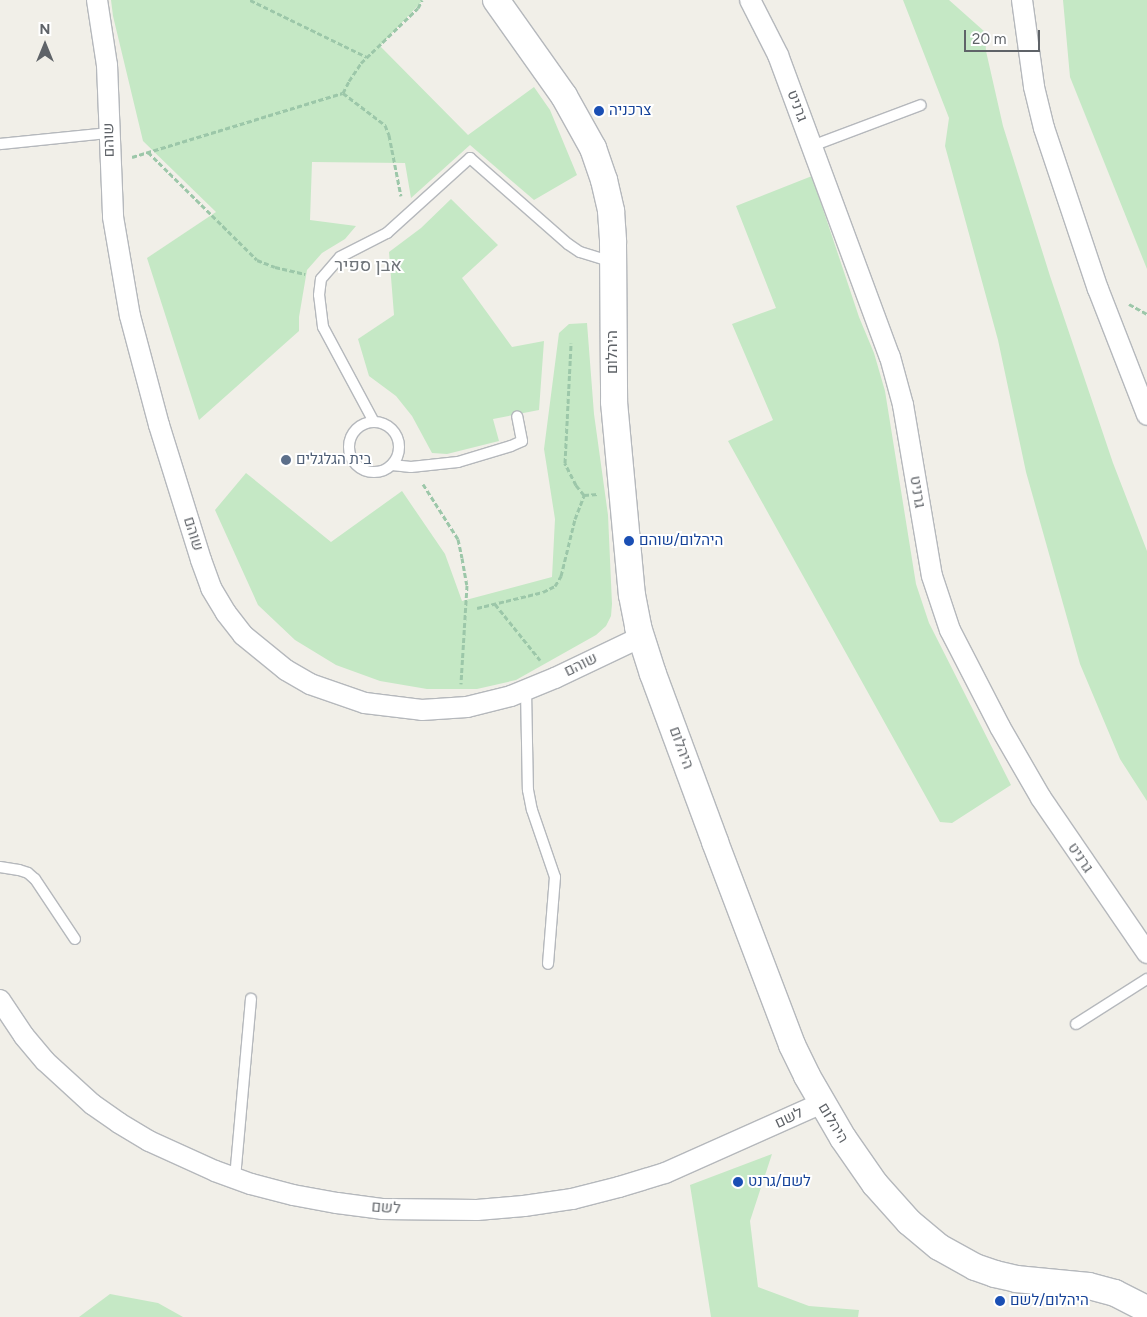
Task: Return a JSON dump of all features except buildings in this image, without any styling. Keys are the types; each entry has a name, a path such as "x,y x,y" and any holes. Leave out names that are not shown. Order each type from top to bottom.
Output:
{"street":[{"name":"שוהם","path":"96,0 107,65 112,212 118,251 142,361 201,560 212,588 226,613 243,635 286,670 337,695 393,708 422,710 467,707 526,690 641,637"},
{"name":"היהלום","path":"496,0 560,90 593,148 608,196 614,262 614,402 632,595 641,637 789,1037 822,1103 853,1154 885,1197 909,1222 939,1247 975,1267 995,1274 1090,1286 1115,1293 1147,1309"},
{"name":"גרניט","path":"750,0 778,55 893,366 903,405 932,576 950,630 1000,727 1042,798 1147,953"},
{"path":"1022,0 1034,87 1044,128 1098,289 1147,416"},
{"name":"לשם","path":"0,1000 24,1036 45,1061 92,1104 149,1141 235,1178 292,1195 382,1209 467,1210 524,1206 619,1188 665,1173 822,1103"}],"lane":[{"path":"812,146 921,104"},
{"path":"0,144 109,133"},
{"path":"374,422 324,327 319,295 321,278 340,257 387,233 470,158 568,244 580,252 614,262"},
{"path":"392,464 411,467 458,462 511,446 522,441 517,416"},
{"path":"374,422 389,426 398,438 399,450 392,464 382,470 366,470 356,464 350,455 349,442 354,432 362,424 374,422"},
{"path":"526,690 528,790 532,810 555,877 548,964"},
{"path":"0,867 24,871 35,879 75,939"},
{"path":"1076,1024 1147,979"},
{"path":"235,1178 252,998"}],"path":[{"path":"250,0 368,57"},
{"path":"344,94 348,81 368,57 418,8 422,0"},
{"path":"110,163 344,94"},
{"path":"344,94 385,125 389,135 405,216"},
{"path":"148,152 256,260 276,268 294,270 321,278"},
{"path":"477,608 543,592 555,586 561,576 575,518 584,495 576,485 565,463 571,343"},
{"path":"411,467 458,539 467,584 460,682 467,707"},
{"path":"495,604 555,678"}],"green space":[{"path":"111,0 423,0 380,46 468,135 534,87 550,110 577,175 534,200 470,145 411,198 405,163 312,162 310,220 356,226 345,239 322,253 307,270 299,317 299,331 199,420 147,258 216,212 143,141 113,16"},
{"path":"903,0 949,0 985,32 986,51 1003,126 1050,276 1113,463 1147,551 1147,801 1120,759 1080,664 1026,472 998,340 945,146 949,118"},
{"path":"1063,0 1147,0 1147,269 1070,77"},
{"path":"812,176 859,317 874,353 885,391 916,584 929,623 1011,785 952,823 940,822 728,441 773,420 732,324 776,308 736,206"},
{"path":"451,199 498,245 462,278 512,347 544,341 539,410 493,419 499,441 447,454 432,453 412,416 396,396 369,376 358,339 394,315 389,252 421,228"},
{"path":"587,323 594,414 608,515 612,604 611,616 606,626 596,635 516,680 477,689 427,689 380,681 336,665 295,640 258,605 215,510 246,473 331,542 402,491 445,554 462,601 552,577 555,519 544,449 559,333 569,324"},
{"path":"772,1154 750,1221 758,1287 809,1306 859,1310 858,1317 711,1317 690,1185"},
{"path":"110,1294 158,1303 183,1317 79,1317"}],"place":[{"name":"צרכניה","path":"599,111"},
{"name":"בית הגלגלים","path":"286,460"},
{"name":"היהלום/שוהם","path":"629,541"},
{"name":"לשם/גרנט","path":"738,1182"},
{"name":"היהלום/לשם","path":"1000,1301"}],"district":[{"name":"אבן ספיר","path":"368,265"}]}
